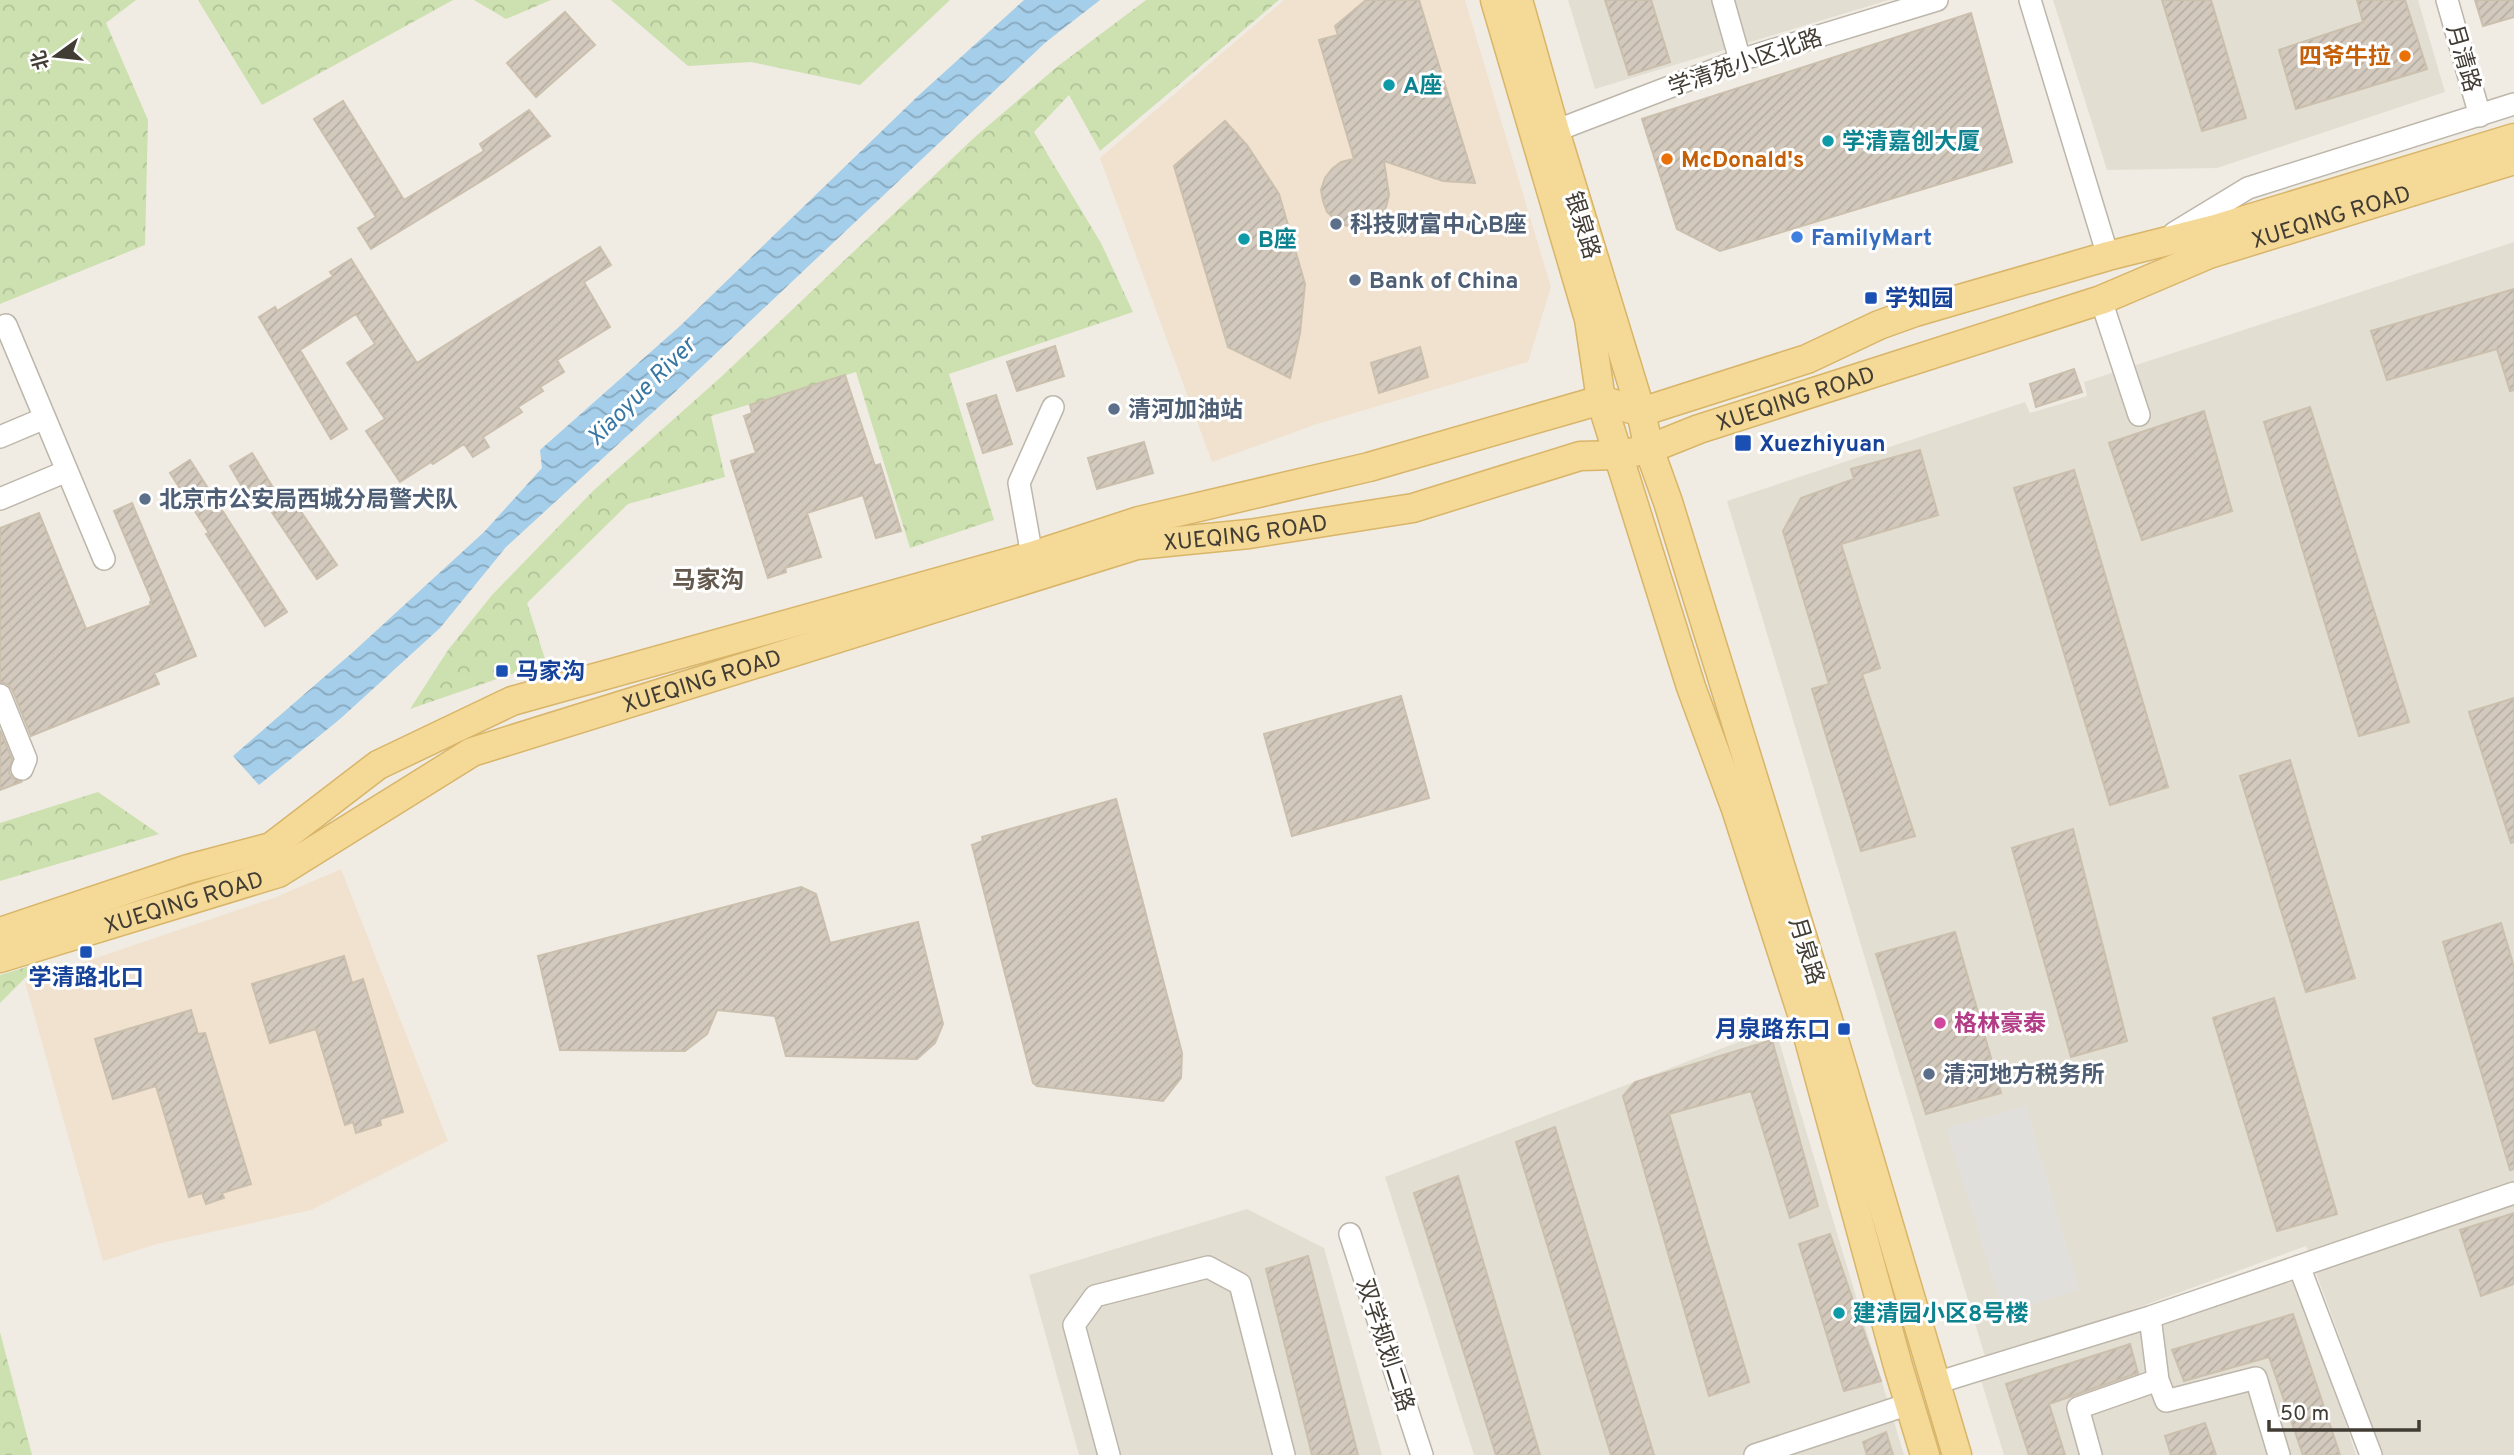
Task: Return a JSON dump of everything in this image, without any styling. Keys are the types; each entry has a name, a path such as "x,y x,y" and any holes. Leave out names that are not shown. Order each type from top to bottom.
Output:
{"main road":[{"name":"银泉路","path":"1495,0 1589,319 1601,400 1619,455"},
{"name":"银泉路","path":"1518,0 1641,412 1649,449"},
{"name":"XUEQING ROAD","path":"1641,412 1807,359 1915,312 2108,256 2219,228 2514,138"},
{"name":"XUEQING ROAD","path":"0,958 278,873 472,752 1137,545 1248,534 1413,508 1580,456 1619,455 1649,449 1699,429 2101,300 2209,254 2514,160"},
{"path":"1601,400 1641,412"},
{"name":"XUEQING ROAD","path":"0,932 188,869 271,847 378,765 512,701 1032,556 1139,521 1368,467 1601,400"},
{"name":"月泉路","path":"1649,449 1668,502 1832,1033 1957,1455"},
{"name":"月泉路","path":"1619,455 1691,687 1736,809 1802,1014 1925,1455"}],"street":[{"path":"1723,0 1740,60"},
{"name":"学清苑小区北路","path":"1555,131 1740,60 1937,0"},
{"path":"2030,0 2108,256"},
{"name":"月清路","path":"2447,0 2480,116"},
{"name":"XUEQING ROAD","path":"2160,242 2248,188 2514,104"},
{"path":"2101,300 2139,415"},
{"path":"6,325 104,559"},
{"path":"1032,556 1019,483 1053,407"},
{"path":"0,437 46,418"},
{"path":"0,499 67,471"},
{"path":"0,695 26,759 22,769"},
{"path":"1936,1383 2150,1317 2514,1194"},
{"name":"双学规划二路","path":"1350,1234 1422,1455"},
{"path":"2299,1266 2371,1455"},
{"path":"1108,1455 1074,1325 1095,1296 1208,1267 1240,1284 1284,1455"},
{"path":"2150,1317 2158,1380 2166,1401 2256,1378 2279,1455"},
{"path":"2091,1455 2078,1408 2158,1380"},
{"path":"1755,1455 1909,1404"}],"shaded area":[{"path":"1284,0 1465,0 1551,287 1528,362 1317,424 1212,462 1100,158"},
{"path":"1568,0 1889,0 1595,89"},
{"path":"2053,0 2418,0 2445,92 2217,168 2107,170"},
{"path":"2514,242 2514,1455 2383,1455 2306,1246 1987,1363 1727,501 2025,402 2030,413 2087,396 2084,382"},
{"path":"341,869 448,1141 311,1210 157,1244 103,1261 25,982 276,897"},
{"path":"1775,1028 1904,1455 1474,1455 1385,1177"},
{"path":"2026,1106 2079,1289 2004,1314 1946,1128"},
{"path":"1247,1209 1324,1248 1382,1455 1079,1455 1029,1275"},
{"path":"2298,1280 2356,1455 2004,1455 1981,1380"}],"green space":[{"path":"0,0 136,0 106,23 148,120 145,245 0,304"},
{"path":"198,0 453,0 262,105"},
{"path":"474,0 551,0 506,19"},
{"path":"611,0 950,0 860,85 751,62 688,66"},
{"path":"1146,0 1279,0 1100,151 1069,95 1034,132 1101,243 1133,312 949,374 994,520 910,548 856,372 711,416 725,477 628,504 527,603 546,662 410,709 448,650 492,595 594,490 721,377 976,136 1058,66"},
{"path":"98,792 159,834 0,881 0,823"},
{"path":"40,963 0,1003 0,975"},
{"path":"0,1332 32,1455 0,1455"}],"water":[{"name":"Xiaoyue River","path":"1024,0 1100,0 1046,42 675,392 506,547 440,628 340,719 259,785 233,756 353,652 484,532 542,468 540,450 680,326 919,95"}],"building":[{"name":"A座","path":"1366,0 1419,0 1475,183 1443,181 1384,161 1389,195 1386,207 1370,224 1359,227 1347,226 1337,221 1327,212 1323,201 1321,190 1325,178 1341,162 1354,159 1319,40 1338,35 1335,26"},
{"path":"1605,0 1651,0 1670,62 1629,75"},
{"path":"2162,0 2211,0 2246,118 2202,131"},
{"path":"2357,0 2405,0 2427,69 2296,109 2279,50 2363,22"},
{"path":"2475,0 2514,0 2514,17 2483,26"},
{"path":"565,12 595,45 536,97 507,63"},
{"name":"学清嘉创大厦","path":"1971,13 2012,162 1720,251 1677,229 1642,119"},
{"path":"343,101 404,200 484,151 480,144 529,110 550,136 371,249 358,228 376,217 314,119"},
{"name":"B座","path":"1225,121 1247,145 1279,194 1305,284 1300,333 1290,378 1228,347 1174,166"},
{"path":"600,247 611,265 584,282 610,327 557,360 564,372 540,387 543,391 518,407 522,412 483,437 489,447 473,457 464,444 400,482 366,431 385,419 347,363 375,344 356,314 300,350 347,429 331,439 259,317 275,307 277,311 333,276 330,272 351,259 417,363"},
{"path":"2514,289 2514,390 2510,391 2497,349 2387,380 2371,331"},
{"path":"1055,346 1064,376 1017,391 1007,362"},
{"path":"1420,347 1428,377 1379,393 1371,363"},
{"path":"2074,369 2082,392 2036,407 2030,384"},
{"path":"845,375 875,466 880,464 901,531 876,538 863,495 807,513 821,557 785,568 786,572 768,578 731,461 756,453 744,416 752,413 750,405"},
{"path":"996,395 1012,444 983,453 967,404"},
{"path":"2310,407 2409,722 2359,736 2264,422"},
{"path":"2204,411 2232,511 2142,540 2109,443"},
{"path":"1144,442 1153,473 1097,489 1088,458"},
{"path":"1920,450 1938,515 1841,544 1880,668 1862,674 1915,836 1861,851 1812,689 1829,684 1783,531 1801,498 1854,479 1851,469"},
{"path":"252,453 275,491 252,504 230,466"},
{"path":"190,460 287,612 265,626 170,473"},
{"path":"2074,470 2168,787 2110,805 2014,488"},
{"path":"285,488 337,565 317,579 265,502"},
{"path":"132,503 196,656 154,673 159,684 31,736 12,689 0,682 0,528 39,513 86,629 151,605 152,601 114,511"},
{"path":"1401,696 1429,798 1292,836 1264,734"},
{"path":"2514,698 2514,842 2511,843 2469,712"},
{"path":"0,730 12,759 9,772 12,778 21,782 0,790"},
{"path":"2290,760 2355,978 2306,992 2240,776"},
{"path":"1116,799 1182,1053 1181,1078 1163,1101 1037,1086 1033,1083 972,845 983,841 982,837"},
{"path":"2073,829 2127,1041 2071,1057 2012,848"},
{"path":"801,887 816,894 830,943 918,922 943,1024 935,1043 917,1059 786,1056 775,1016 717,1010 707,1034 685,1051 560,1050 538,956"},
{"path":"2501,923 2514,967 2514,1169 2510,1170 2443,942"},
{"name":"格林豪泰","path":"1955,932 2001,1093 1926,1114 1876,954"},
{"path":"344,956 352,983 363,979 403,1112 380,1119 381,1125 356,1133 353,1122 345,1125 316,1029 270,1043 252,984"},
{"path":"2274,998 2337,1214 2277,1231 2213,1018"},
{"path":"191,1010 198,1034 205,1033 251,1184 222,1193 224,1198 206,1204 202,1193 189,1197 156,1086 113,1099 95,1039"},
{"path":"1772,1040 1818,1206 1790,1218 1751,1091 1669,1114 1749,1382 1709,1396 1623,1096 1635,1082"},
{"path":"1555,1127 1654,1455 1611,1455 1516,1142"},
{"path":"1458,1176 1540,1455 1496,1455 1414,1193"},
{"path":"2514,1213 2514,1284 2481,1296 2460,1230"},
{"name":"建清园小区8号楼","path":"1830,1234 1881,1381 1844,1391 1799,1244"},
{"path":"1308,1256 1358,1455 1312,1455 1266,1269"},
{"path":"2293,1314 2340,1455 2303,1455 2269,1357 2184,1381 2172,1350"},
{"path":"2130,1344 2138,1373 2049,1404 2065,1455 2029,1455 2006,1384"},
{"path":"2205,1423 2216,1455 2171,1455 2165,1436"},
{"path":"1886,1432 1893,1455 1867,1455 1863,1442"}],"place":[{"name":"四爷牛拉","path":"2405,56"},
{"name":"A座","path":"1389,85"},
{"name":"学清嘉创大厦","path":"1828,141"},
{"name":"McDonald's","path":"1667,159"},
{"name":"科技财富中心B座","path":"1336,224"},
{"name":"FamilyMart","path":"1797,237"},
{"name":"B座","path":"1244,239"},
{"name":"Bank of China","path":"1355,280"},
{"name":"学知园","path":"1871,298"},
{"name":"清河加油站","path":"1114,409"},
{"name":"Xuezhiyuan","path":"1743,443"},
{"name":"北京市公安局西城分局警犬队","path":"145,499"},
{"name":"马家沟","path":"502,671"},
{"name":"学清路北口","path":"86,952"},
{"name":"格林豪泰","path":"1940,1023"},
{"name":"月泉路东口","path":"1844,1029"},
{"name":"清河地方税务所","path":"1929,1074"},
{"name":"建清园小区8号楼","path":"1839,1313"}],"district":[{"name":"马家沟","path":"708,580"}]}
